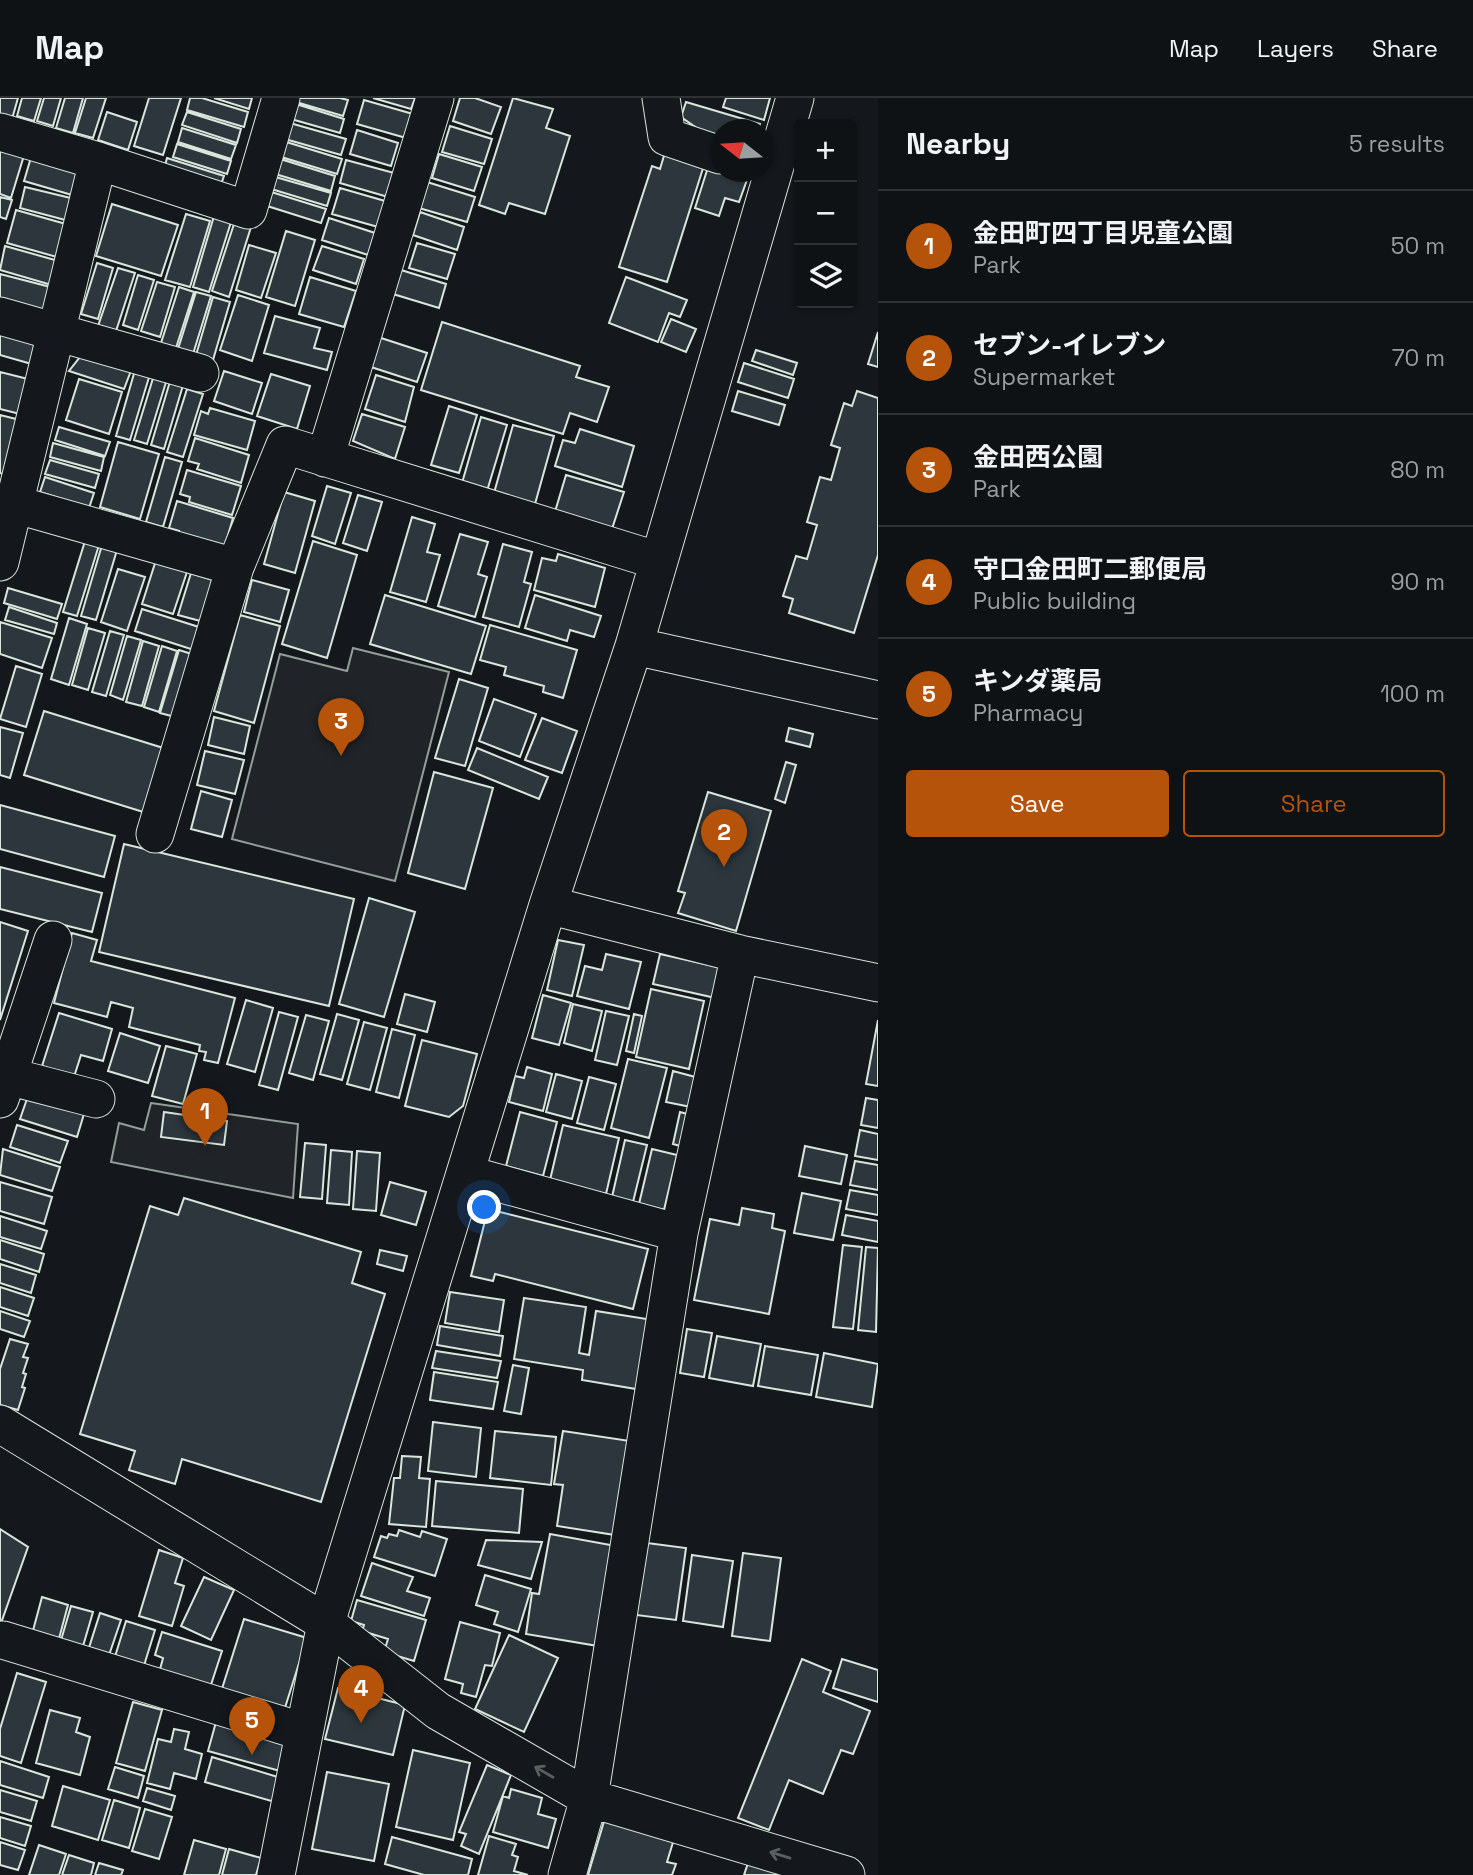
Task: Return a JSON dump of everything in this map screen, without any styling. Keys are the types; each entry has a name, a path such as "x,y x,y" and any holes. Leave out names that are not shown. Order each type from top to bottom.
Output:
{"street":[{"path":"0,132 248,210 281,98"},
{"path":"325,458 435,98"},
{"path":"662,98 667,137 710,152"},
{"path":"773,157 795,98"},
{"path":"0,562 10,497 57,332 98,161"},
{"path":"276,1875 326,1623 548,905 634,646 765,182"},
{"path":"0,316 200,373"},
{"path":"155,834 234,567 285,445 659,561"},
{"path":"10,497 234,567"},
{"path":"634,646 878,700"},
{"path":"548,905 740,954 878,983"},
{"path":"53,940 3,1083 96,1098"},
{"path":"567,1875 589,1798 679,1233 740,954"},
{"path":"466,1174 679,1233"},
{"path":"0,1423 326,1623 438,1711 589,1798 846,1875"},
{"path":"3,1640 304,1732"}],"shaded area":[{"path":"353,648 449,672 395,881 232,839 280,654 347,671"},
{"path":"151,1103 298,1124 293,1198 111,1162 119,1123 144,1130"}],"building":[{"path":"0,98 18,98 12,119 0,115"},
{"path":"22,98 41,98 34,121 17,116"},
{"path":"44,98 61,98 53,126 37,121"},
{"path":"65,98 83,98 73,133 56,128"},
{"path":"86,98 106,98 93,138 75,133"},
{"path":"149,98 181,98 163,155 134,146"},
{"path":"190,98 202,98 248,112 244,127 187,110"},
{"path":"214,98 252,98 249,109"},
{"path":"297,98 348,100 343,116 296,102"},
{"path":"373,98 415,98 411,109"},
{"path":"460,98 475,98 501,107 491,134 453,121"},
{"path":"513,98 553,109 546,128 570,136 545,214 509,203 505,214 479,205"},
{"path":"726,98 770,98 764,119 723,107"},
{"path":"364,100 413,114 406,138 357,124"},
{"path":"686,102 743,119 710,119 710,136 681,117"},
{"path":"296,104 344,119 340,133 291,119"},
{"path":"107,112 137,122 128,150 98,140"},
{"path":"187,112 241,129 237,143 182,125"},
{"path":"290,123 346,139 341,155 285,139"},
{"path":"450,126 492,139 484,164 442,152"},
{"path":"182,128 236,145 231,159 178,142"},
{"path":"357,130 398,143 391,166 350,154"},
{"path":"283,141 342,159 337,174 278,156"},
{"path":"177,144 231,161 227,174 173,157"},
{"path":"0,149 25,152 11,198 0,194"},
{"path":"666,149 705,162 667,282 619,267 652,166 660,169"},
{"path":"32,154 80,167 72,195 24,181"},
{"path":"439,154 482,167 474,191 432,178"},
{"path":"167,158 224,176 219,190 163,173"},
{"path":"277,158 335,176 331,191 272,173"},
{"path":"346,160 394,173 388,197 340,183"},
{"path":"709,164 710,182 746,182 739,202 725,198 719,216 695,208"},
{"path":"272,176 331,193 327,206 268,188"},
{"path":"427,182 475,197 467,222 419,208"},
{"path":"25,187 75,199 69,221 20,208"},
{"path":"340,188 385,201 378,227 332,214"},
{"path":"268,191 326,209 321,223 264,205"},
{"path":"0,197 12,200 6,219 0,217"},
{"path":"112,204 178,225 161,276 96,256"},
{"path":"16,210 73,226 64,259 7,243"},
{"path":"420,212 464,227 457,250 413,235"},
{"path":"186,214 210,221 190,287 165,280"},
{"path":"214,216 231,222 209,292 193,287"},
{"path":"329,218 375,233 368,255 322,240"},
{"path":"235,221 251,227 229,297 212,291"},
{"path":"286,231 315,240 295,306 266,297"},
{"path":"417,243 455,254 447,279 409,268"},
{"path":"249,245 276,253 261,298 236,290"},
{"path":"5,246 62,262 55,286 0,270"},
{"path":"322,246 364,259 356,284 313,270"},
{"path":"97,263 113,268 98,319 81,314"},
{"path":"118,268 135,273 116,331 98,326"},
{"path":"401,270 446,284 439,308 393,294"},
{"path":"0,274 58,289 42,315 0,304"},
{"path":"138,275 154,280 138,330 123,325"},
{"path":"310,277 356,291 344,327 299,314"},
{"path":"626,277 687,300 680,317 669,313 658,342 609,323"},
{"path":"157,282 175,287 160,337 141,331"},
{"path":"179,287 194,292 175,351 160,346"},
{"path":"196,292 211,296 193,354 178,349"},
{"path":"238,295 269,305 252,361 220,350"},
{"path":"213,297 230,302 213,360 196,355"},
{"path":"275,316 320,328 314,348 332,352 327,370 264,353"},
{"path":"671,319 696,329 686,352 661,342"},
{"path":"442,322 580,366 576,377 609,387 597,422 570,413 563,434 421,390"},
{"path":"0,328 40,346 35,365 0,355"},
{"path":"878,332 878,367 868,364"},
{"path":"378,337 427,353 417,382 368,366"},
{"path":"756,350 797,363 793,375 752,361"},
{"path":"84,352 132,368 124,389 69,371"},
{"path":"744,363 794,379 788,398 738,382"},
{"path":"135,370 150,374 130,440 116,436"},
{"path":"224,371 262,383 252,414 214,401"},
{"path":"0,372 32,380 24,415 0,409"},
{"path":"271,374 310,386 297,429 257,416"},
{"path":"154,375 167,379 147,444 134,440"},
{"path":"376,375 414,387 405,422 365,409"},
{"path":"171,378 184,382 164,449 151,445"},
{"path":"79,379 122,392 109,434 66,420"},
{"path":"187,389 203,394 183,457 167,452"},
{"path":"738,391 785,405 779,425 732,411"},
{"path":"857,391 878,398 878,555 854,633 789,613 793,599 783,596 796,556 807,559 817,525 807,522 820,477 831,480 840,448 831,445 844,403 852,406"},
{"path":"449,406 477,415 459,473 431,465"},
{"path":"210,408 255,421 247,450 194,435 201,411 208,414"},
{"path":"362,414 405,427 395,459 353,441"},
{"path":"0,415 20,420 5,475 0,473"},
{"path":"481,417 507,425 487,491 462,483"},
{"path":"513,425 554,436 535,504 494,493"},
{"path":"59,427 110,442 105,456 55,440"},
{"path":"580,429 634,446 622,487 555,466 563,440 575,443"},
{"path":"195,438 249,455 241,483 197,469 199,464 188,461"},
{"path":"118,442 159,454 140,519 100,507"},
{"path":"53,443 104,457 101,471 50,457"},
{"path":"165,457 182,462 163,527 146,522"},
{"path":"50,460 99,474 95,488 45,474"},
{"path":"187,470 241,486 232,515 189,502 190,497 180,494"},
{"path":"566,475 624,492 611,532 554,515"},
{"path":"45,477 94,493 89,508 40,492"},
{"path":"327,486 351,493 335,544 312,536"},
{"path":"284,492 315,501 295,573 264,564"},
{"path":"358,495 382,502 367,551 343,543"},
{"path":"177,501 233,518 224,549 177,536 179,531 169,528"},
{"path":"412,517 435,524 427,552 440,555 426,602 390,592"},
{"path":"460,534 488,542 478,574 487,577 475,617 438,606"},
{"path":"85,541 99,545 77,616 63,612"},
{"path":"313,541 357,555 327,658 282,644"},
{"path":"503,544 532,552 524,582 531,584 519,627 483,617"},
{"path":"102,545 117,550 96,620 81,616"},
{"path":"558,554 605,568 595,607 534,590 542,558 556,561"},
{"path":"156,560 188,569 173,614 142,604"},
{"path":"118,569 145,577 127,631 101,622"},
{"path":"191,573 216,581 204,622 178,615"},
{"path":"252,580 289,590 280,622 244,612"},
{"path":"8,588 62,604 57,619 4,603"},
{"path":"385,595 486,626 471,674 370,644"},
{"path":"535,595 601,616 594,637 570,630 567,641 525,628"},
{"path":"9,607 57,623 54,634 5,620"},
{"path":"142,609 202,628 194,650 135,631"},
{"path":"240,615 280,626 254,723 214,711"},
{"path":"69,618 87,624 69,685 51,679"},
{"path":"0,622 52,638 42,668 0,654"},
{"path":"490,625 577,650 563,698 543,692 544,686 504,675 506,667 480,660"},
{"path":"88,628 105,633 88,690 72,685"},
{"path":"110,631 124,635 106,696 92,692"},
{"path":"127,636 141,640 123,700 110,695"},
{"path":"143,641 159,646 142,706 126,702"},
{"path":"162,646 177,651 159,712 144,707"},
{"path":"179,650 198,656 179,718 160,713"},
{"path":"16,666 42,674 26,727 0,719"},
{"path":"459,679 488,688 465,766 435,758"},
{"path":"494,699 536,714 520,757 479,741"},
{"path":"44,711 173,751 153,815 24,775"},
{"path":"214,717 250,726 244,754 208,745"},
{"path":"542,718 577,731 562,773 525,760"},
{"path":"0,727 23,733 10,778 0,775"},
{"path":"789,728 813,734 810,747 786,741"},
{"path":"477,748 548,777 539,799 468,770"},
{"path":"205,751 244,760 235,794 197,785"},
{"path":"786,762 796,765 785,803 775,799"},
{"path":"434,772 493,788 465,889 408,873"},
{"path":"201,791 232,800 222,837 191,829"},
{"path":"708,792 771,811 736,931 678,913 685,893 678,891"},
{"path":"0,805 115,836 104,877 0,849"},
{"path":"124,844 354,899 329,1006 99,952"},
{"path":"0,867 102,893 92,932 0,909"},
{"path":"369,898 415,912 384,1017 339,1004"},
{"path":"0,922 28,931 0,1020"},
{"path":"72,933 97,940 91,961 235,998 218,1063 204,1060 206,1052 199,1051 200,1045 129,1027 133,1008 111,1002 107,1017 54,1003"},
{"path":"558,940 584,945 572,996 547,990"},
{"path":"606,954 641,962 629,1009 577,996 585,966 602,970"},
{"path":"660,954 727,969 720,999 653,984"},
{"path":"651,989 704,1001 689,1069 636,1057"},
{"path":"405,994 435,1002 427,1032 397,1024"},
{"path":"543,995 571,1003 559,1045 532,1038"},
{"path":"246,1000 273,1008 255,1072 227,1064"},
{"path":"573,1004 602,1011 592,1051 564,1043"},
{"path":"606,1011 629,1016 617,1065 595,1060"},
{"path":"279,1012 298,1017 278,1090 259,1085"},
{"path":"59,1013 112,1029 103,1061 81,1055 74,1077 42,1066"},
{"path":"337,1014 359,1020 342,1080 320,1074"},
{"path":"634,1014 642,1016 634,1053 626,1051"},
{"path":"306,1015 329,1021 313,1080 289,1073"},
{"path":"878,1020 878,1086 866,1084"},
{"path":"364,1022 387,1028 370,1090 347,1084"},
{"path":"392,1029 415,1035 399,1098 376,1092"},
{"path":"120,1033 160,1046 148,1083 108,1071"},
{"path":"422,1040 477,1054 463,1106 449,1117 405,1106"},
{"path":"166,1046 197,1054 183,1104 152,1096"},
{"path":"628,1059 667,1068 649,1138 611,1128"},
{"path":"527,1067 552,1074 543,1111 509,1102 515,1076 524,1078"},
{"path":"673,1071 699,1078 691,1107 666,1102"},
{"path":"556,1074 582,1081 572,1119 546,1112"},
{"path":"589,1077 616,1084 604,1130 577,1123"},
{"path":"28,1096 84,1114 77,1137 20,1119"},
{"path":"866,1098 878,1100 878,1128 861,1125"},
{"path":"164,1112 227,1121 224,1145 161,1137"},
{"path":"520,1112 557,1122 543,1176 506,1166"},
{"path":"680,1112 691,1115 684,1147 673,1144"},
{"path":"17,1125 68,1141 60,1163 10,1147"},
{"path":"563,1125 619,1138 606,1194 550,1180"},
{"path":"860,1130 878,1134 878,1160 855,1156"},
{"path":"625,1140 647,1145 633,1202 612,1197"},
{"path":"305,1143 326,1145 322,1199 300,1197"},
{"path":"805,1146 847,1155 841,1184 799,1176"},
{"path":"3,1149 60,1167 52,1191 0,1175"},
{"path":"652,1149 677,1155 664,1210 639,1204"},
{"path":"331,1150 352,1152 349,1205 327,1203"},
{"path":"357,1151 380,1153 376,1211 353,1209"},
{"path":"855,1161 878,1165 878,1190 850,1185"},
{"path":"0,1182 52,1197 44,1224 0,1211"},
{"path":"390,1182 426,1192 416,1225 381,1215"},
{"path":"850,1190 878,1195 878,1215 846,1209"},
{"path":"802,1193 841,1201 833,1240 794,1233"},
{"path":"184,1198 361,1252 352,1283 385,1294 321,1502 182,1459 175,1484 129,1470 135,1451 80,1434 150,1206 178,1215"},
{"path":"742,1208 774,1214 772,1228 785,1231 769,1314 694,1300 710,1219 739,1225"},
{"path":"488,1209 648,1249 633,1309 495,1274 493,1281 471,1276"},
{"path":"846,1215 878,1221 878,1242 842,1235"},
{"path":"0,1216 47,1231 41,1249 0,1237"},
{"path":"0,1240 44,1254 39,1272 0,1259"},
{"path":"843,1245 862,1247 853,1329 833,1327"},
{"path":"866,1247 878,1248 876,1332 858,1330"},
{"path":"380,1250 407,1256 403,1271 377,1264"},
{"path":"0,1264 36,1275 31,1293 0,1283"},
{"path":"0,1287 34,1298 28,1316 0,1307"},
{"path":"450,1292 504,1300 499,1332 445,1323"},
{"path":"524,1298 586,1307 579,1353 589,1355 596,1311 653,1320 642,1390 582,1380 583,1370 514,1359"},
{"path":"0,1311 30,1321 24,1337 0,1329"},
{"path":"440,1326 503,1336 500,1356 437,1345"},
{"path":"687,1329 712,1333 704,1377 680,1373"},
{"path":"717,1336 761,1344 753,1386 709,1378"},
{"path":"10,1339 28,1344 23,1357 28,1358 23,1373 26,1374 22,1387 25,1388 18,1410 0,1405 0,1369"},
{"path":"765,1346 818,1355 811,1395 758,1386"},
{"path":"436,1351 501,1361 497,1378 432,1368"},
{"path":"824,1353 878,1364 872,1407 816,1397"},
{"path":"513,1365 529,1368 521,1414 504,1411"},
{"path":"434,1372 498,1382 493,1409 430,1400"},
{"path":"433,1422 481,1428 476,1477 428,1471"},
{"path":"495,1431 556,1437 551,1485 490,1478"},
{"path":"563,1431 630,1441 615,1535 557,1526 563,1485 554,1484"},
{"path":"402,1456 421,1457 419,1478 430,1479 426,1527 389,1524 394,1478 400,1478"},
{"path":"436,1481 523,1489 519,1533 432,1526"},
{"path":"0,1529 28,1547 0,1626"},
{"path":"399,1530 420,1537 422,1531 447,1539 435,1576 374,1557 381,1536 397,1536"},
{"path":"550,1534 616,1546 598,1646 526,1634 532,1593 539,1594"},
{"path":"486,1540 542,1542 531,1579 478,1565"},
{"path":"647,1543 686,1548 676,1620 636,1615"},
{"path":"159,1550 183,1558 175,1583 184,1586 172,1626 139,1616"},
{"path":"743,1553 781,1558 770,1641 732,1636"},
{"path":"692,1555 733,1561 723,1627 683,1621"},
{"path":"372,1563 413,1577 407,1591 430,1598 424,1616 361,1596"},
{"path":"485,1575 531,1589 518,1632 494,1624 498,1612 476,1605"},
{"path":"204,1577 234,1590 211,1640 181,1626"},
{"path":"42,1597 68,1605 57,1646 31,1638"},
{"path":"357,1600 426,1620 414,1661 384,1652 388,1639 362,1631 364,1625 351,1621"},
{"path":"71,1606 93,1612 81,1653 59,1647"},
{"path":"100,1613 121,1620 107,1661 87,1654"},
{"path":"244,1619 307,1638 283,1714 220,1695"},
{"path":"126,1621 155,1630 142,1672 113,1663"},
{"path":"460,1622 500,1633 492,1666 485,1665 476,1697 461,1693 463,1684 445,1679"},
{"path":"162,1632 222,1651 208,1694 158,1677 163,1658 155,1655"},
{"path":"509,1635 558,1658 524,1732 475,1709"},
{"path":"802,1659 831,1671 823,1692 870,1711 853,1754 841,1750 823,1794 789,1780 769,1830 738,1818"},
{"path":"842,1659 878,1670 878,1702 833,1688"},
{"path":"17,1673 46,1682 21,1763 0,1756 0,1729"},
{"path":"338,1688 405,1705 393,1755 325,1739"},
{"path":"133,1702 162,1710 145,1771 116,1763"},
{"path":"50,1710 80,1718 76,1732 90,1737 80,1775 36,1763"},
{"path":"216,1722 288,1742 280,1771 208,1751"},
{"path":"174,1729 189,1732 185,1749 202,1754 196,1779 174,1773 170,1789 147,1783 158,1739 171,1742"},
{"path":"413,1750 470,1763 453,1840 396,1827"},
{"path":"212,1757 281,1778 275,1802 205,1782"},
{"path":"0,1761 49,1777 43,1798 0,1785"},
{"path":"487,1765 511,1775 479,1854 461,1846 466,1834 459,1832"},
{"path":"115,1767 144,1776 138,1798 108,1789"},
{"path":"327,1772 389,1784 374,1861 312,1849"},
{"path":"63,1786 110,1800 98,1840 52,1826"},
{"path":"147,1788 175,1796 171,1810 143,1801"},
{"path":"511,1789 542,1798 538,1814 556,1819 548,1848 493,1832 503,1796 509,1798"},
{"path":"0,1790 37,1801 31,1821 0,1812"},
{"path":"114,1800 140,1808 129,1848 102,1840"},
{"path":"145,1809 172,1817 159,1859 132,1851"},
{"path":"0,1817 31,1826 25,1846 0,1838"},
{"path":"605,1818 674,1839 667,1862 676,1864 672,1875 588,1875"},
{"path":"489,1836 516,1844 512,1855 518,1857 514,1871 528,1875 478,1875"},
{"path":"392,1837 472,1859 468,1875 424,1875 385,1864"},
{"path":"194,1840 226,1849 219,1875 184,1875"},
{"path":"0,1842 25,1850 18,1870 0,1865"},
{"path":"39,1845 66,1854 59,1875 29,1875"},
{"path":"229,1849 261,1858 256,1875 222,1875"},
{"path":"69,1855 94,1863 91,1875 62,1875"},
{"path":"99,1863 123,1870 121,1875 95,1875"},
{"path":"748,1863 779,1872 778,1875 744,1875"}],"place":[{"name":"金田西公園","path":"341,756"},
{"name":"セブン-イレブン","path":"724,867"},
{"name":"金田町四丁目児童公園","path":"205,1146"},
{"name":"守口金田町二郵便局","path":"361,1723"},
{"name":"キンダ薬局","path":"252,1755"}]}
